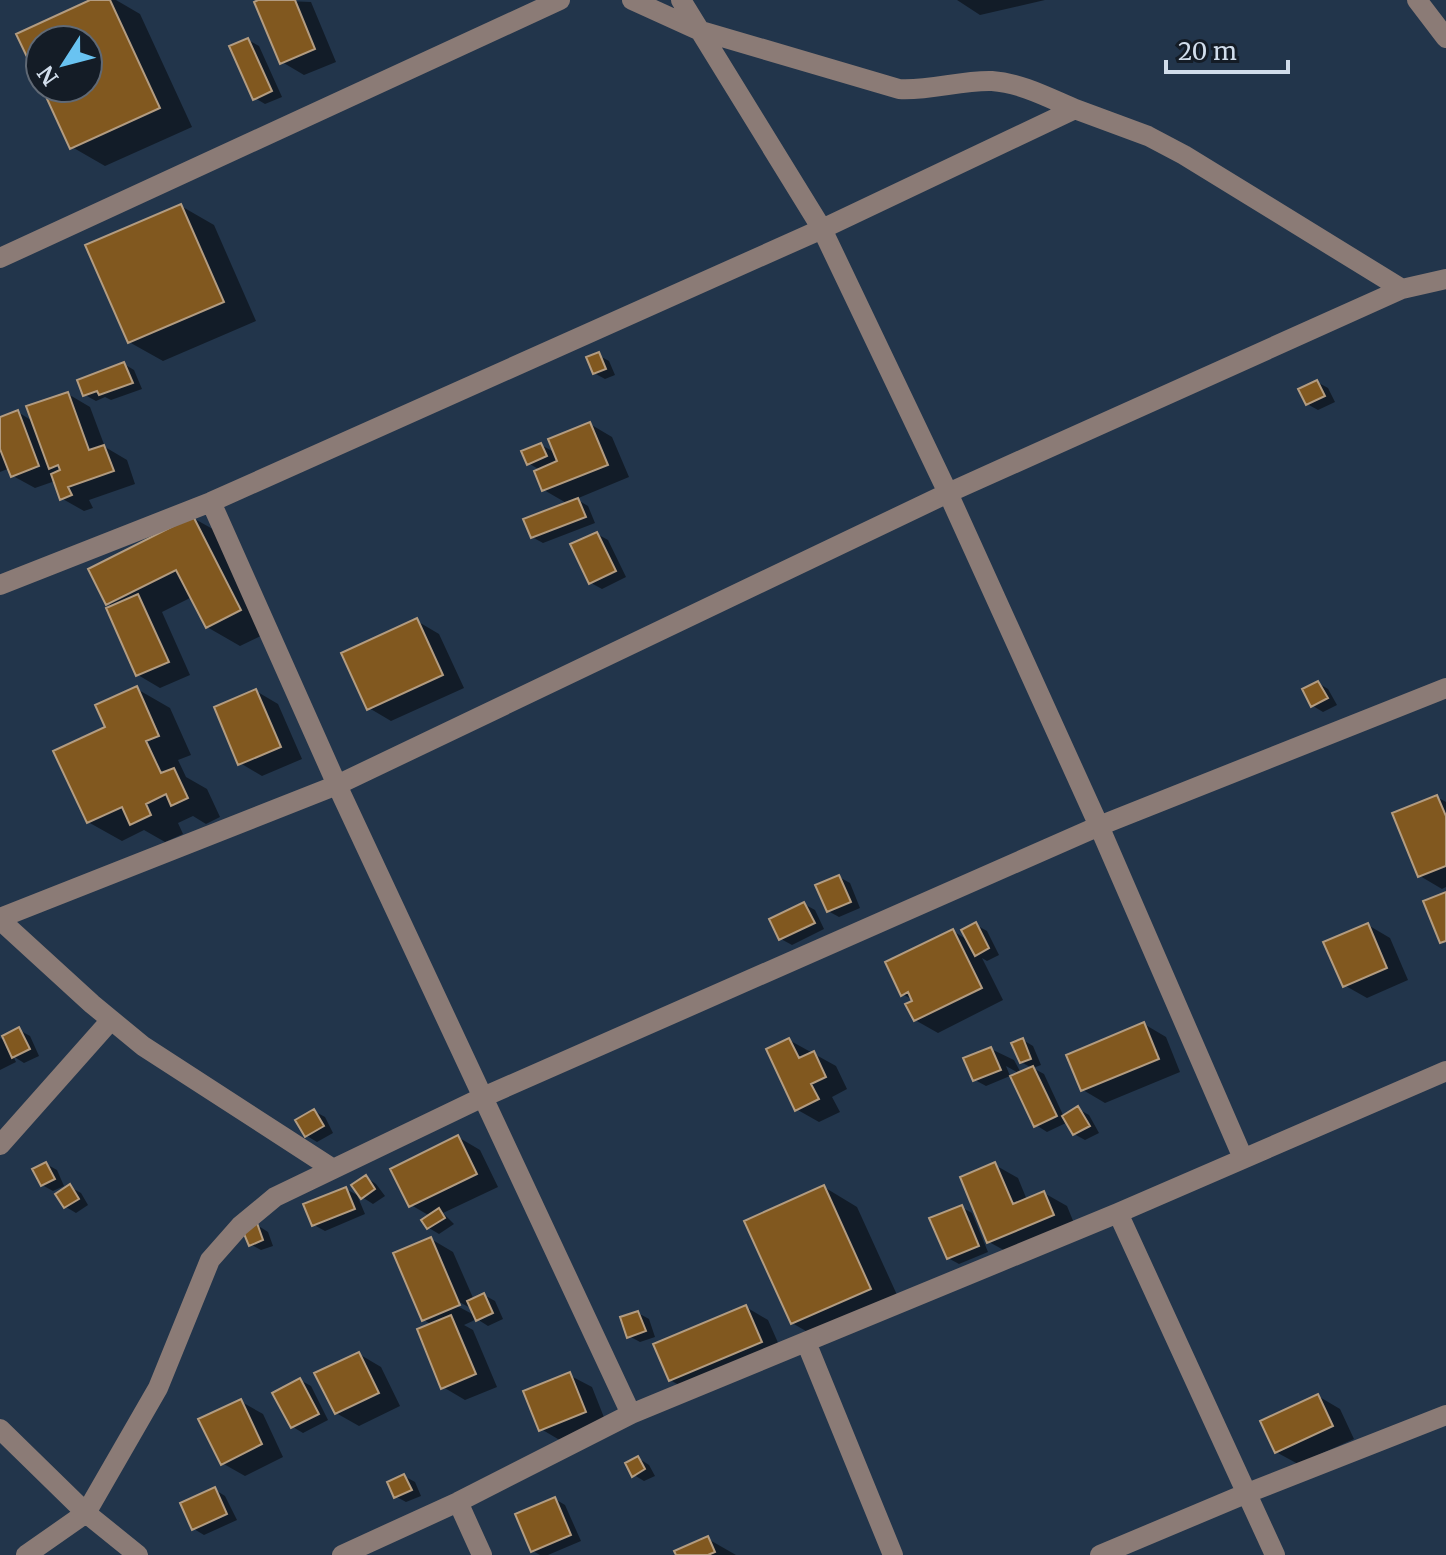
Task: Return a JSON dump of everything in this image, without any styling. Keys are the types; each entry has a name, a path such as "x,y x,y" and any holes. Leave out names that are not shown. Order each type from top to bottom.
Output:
{"street":[{"path":"0,258 560,0"},
{"path":"632,0 698,30 899,89 916,90 992,81 1019,86 1148,136 1402,289"},
{"path":"681,0 822,229 948,493 1099,826 1243,1158"},
{"path":"1417,0 1446,38"},
{"path":"0,585 211,502 822,229 1075,109"},
{"path":"333,1169 143,1046 0,919 337,785 948,493 1402,289 1446,279"},
{"path":"211,502 481,1098 631,1414"},
{"path":"26,1555 86,1513 158,1388 210,1260 240,1226 275,1197 481,1098 1099,826 1446,688"},
{"path":"0,1145 111,1020"},
{"path":"342,1555 458,1502 631,1414 1118,1213 1446,1071"},
{"path":"1118,1213 1275,1555"},
{"path":"806,1342 893,1555"},
{"path":"1100,1555 1446,1415"},
{"path":"0,1429 86,1513 138,1555"},
{"path":"458,1502 482,1555"}],"building":[{"path":"90,0 110,0 160,108 70,149 49,104 104,104 104,24 38,24"},
{"path":"295,0 315,49 280,64 254,2"},
{"path":"24,30 24,51 16,34"},
{"path":"248,38 272,91 253,100 229,46"},
{"path":"181,204 224,302 128,343 85,245"},
{"path":"599,352 606,369 593,374 586,357"},
{"path":"124,362 133,383 99,395 97,391 83,396 77,380"},
{"path":"1317,380 1325,396 1306,405 1298,389"},
{"path":"68,392 89,450 104,445 114,471 68,487 72,495 60,500 51,474 60,470 58,465 49,469 26,406"},
{"path":"18,410 39,466 11,477 0,449 0,417"},
{"path":"590,422 608,465 542,491 534,471 557,461 548,439"},
{"path":"541,443 547,456 527,465 521,451"},
{"path":"578,498 586,517 531,538 523,519"},
{"path":"193,516 241,610 206,628 176,570 106,605 88,569"},
{"path":"597,532 616,571 589,584 570,544"},
{"path":"138,594 169,662 136,676 106,608"},
{"path":"417,618 443,675 367,710 341,653"},
{"path":"1318,681 1328,698 1311,707 1302,689"},
{"path":"137,686 159,736 146,741 161,773 174,768 188,798 171,806 166,794 146,804 151,815 130,825 122,807 87,823 53,751 105,727 95,705"},
{"path":"256,689 281,747 238,765 214,707"},
{"path":"1437,795 1446,816 1446,866 1418,877 1392,813"},
{"path":"839,875 851,902 827,912 815,885"},
{"path":"1446,892 1446,941 1440,943 1423,901"},
{"path":"804,902 815,923 779,940 769,919"},
{"path":"976,922 989,948 975,956 961,930"},
{"path":"1368,923 1387,968 1343,987 1323,942"},
{"path":"953,929 982,988 914,1021 905,1004 912,1001 908,992 901,996 885,962"},
{"path":"1144,1022 1159,1059 1081,1091 1066,1055"},
{"path":"19,1027 30,1049 12,1058 2,1036"},
{"path":"789,1038 799,1058 814,1051 826,1077 811,1084 819,1099 795,1111 766,1049"},
{"path":"1023,1038 1031,1059 1020,1063 1011,1043"},
{"path":"991,1047 1001,1070 973,1081 963,1058"},
{"path":"1033,1066 1057,1116 1034,1127 1010,1076"},
{"path":"1078,1106 1090,1126 1073,1135 1062,1116"},
{"path":"314,1109 324,1126 305,1137 295,1120"},
{"path":"458,1135 477,1174 409,1207 390,1169"},
{"path":"46,1162 55,1179 41,1186 32,1169"},
{"path":"995,1162 1013,1204 1044,1191 1054,1215 987,1243 960,1177"},
{"path":"366,1175 375,1189 361,1199 351,1185"},
{"path":"70,1184 79,1199 64,1208 55,1194"},
{"path":"824,1185 871,1289 791,1324 744,1221"},
{"path":"346,1187 355,1209 312,1226 303,1204"},
{"path":"962,1205 979,1246 947,1259 929,1218"},
{"path":"439,1208 445,1218 427,1229 421,1220"},
{"path":"257,1223 263,1240 249,1246 242,1229"},
{"path":"431,1237 460,1305 422,1321 393,1253"},
{"path":"484,1293 493,1313 476,1321 467,1301"},
{"path":"746,1305 762,1342 669,1381 653,1344"},
{"path":"638,1311 646,1331 627,1338 620,1317"},
{"path":"451,1315 476,1374 441,1389 417,1329"},
{"path":"359,1352 379,1393 335,1414 314,1373"},
{"path":"570,1372 586,1412 539,1431 523,1391"},
{"path":"300,1378 319,1414 291,1428 272,1393"},
{"path":"1318,1394 1333,1426 1275,1453 1260,1421"},
{"path":"241,1399 262,1444 221,1465 198,1419"},
{"path":"638,1456 645,1469 632,1477 625,1463"},
{"path":"404,1474 412,1490 394,1498 387,1482"},
{"path":"215,1487 227,1514 192,1530 180,1503"},
{"path":"555,1497 571,1535 531,1552 515,1514"},
{"path":"708,1536 715,1552 708,1555 676,1555 674,1551"}]}
